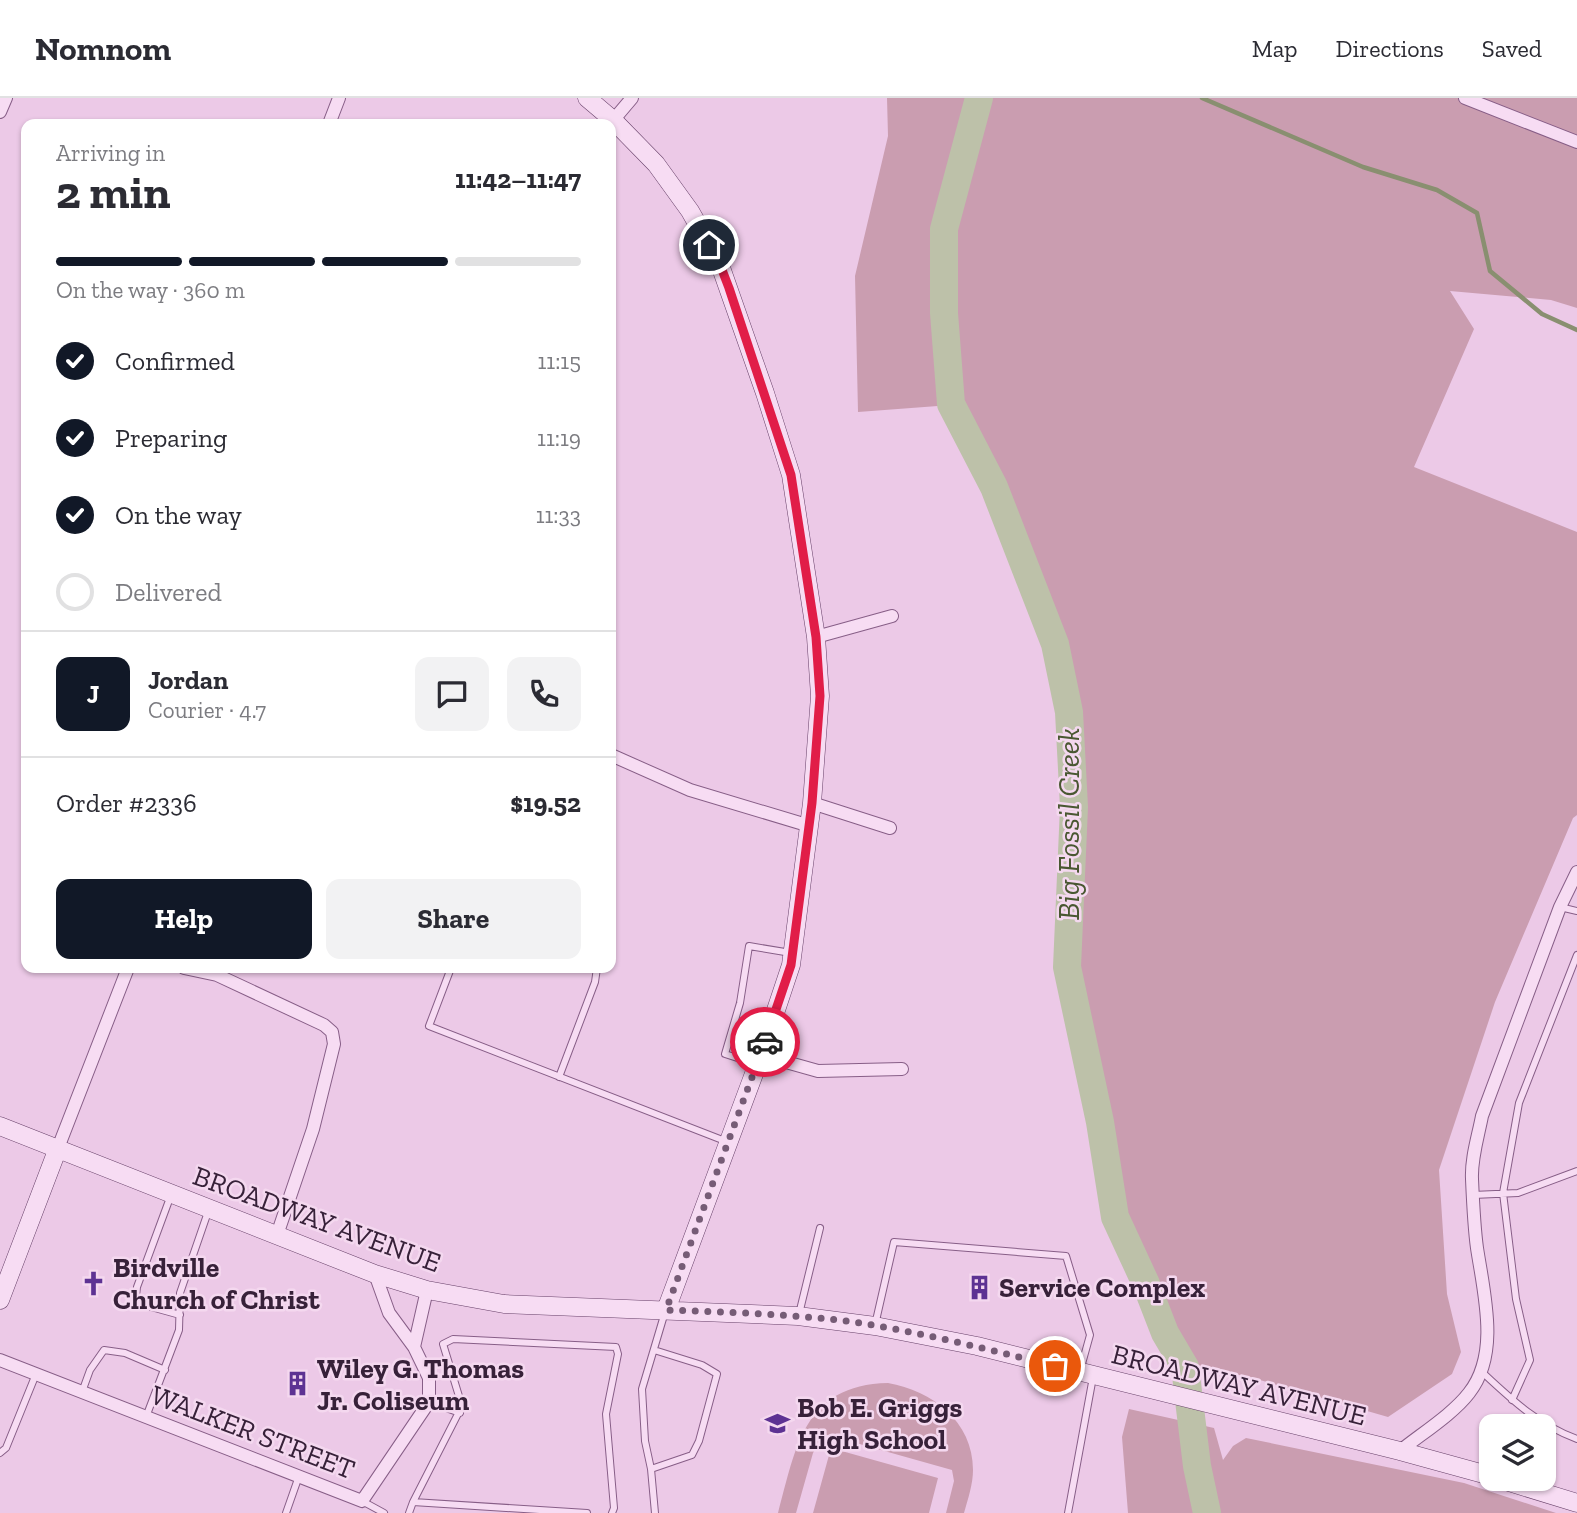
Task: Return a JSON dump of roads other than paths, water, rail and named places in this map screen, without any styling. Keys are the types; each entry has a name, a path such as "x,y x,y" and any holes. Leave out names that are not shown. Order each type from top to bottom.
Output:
{"main road":[{"path":"587,98 608,119"},
{"path":"616,127 656,164 690,211 719,262 791,475 816,637 820,696 810,826 791,965 759,1060 666,1310"},
{"name":"BROADWAY AVENUE","path":"0,1126 375,1274 427,1290 504,1304 798,1316 875,1326 967,1344 1479,1473"},
{"path":"0,1300 58,1148"},
{"path":"1538,1491 1577,1503"}],"street":[{"path":"0,112 6,98"},
{"path":"331,119 339,98"},
{"path":"614,119 632,98"},
{"path":"1465,98 1577,142"},
{"path":"816,637 892,616"},
{"path":"616,757 690,790 810,826"},
{"path":"812,803 891,828"},
{"path":"1400,1451 1469,1394 1482,1372 1486,1357 1486,1322 1473,1195 1473,1166 1482,1116 1560,906 1577,872"},
{"path":"58,1148 126,973"},
{"path":"208,973 324,1025 332,1032 334,1044 313,1129 277,1235"},
{"path":"759,1060 818,1071 902,1069"},
{"path":"375,1274 389,1313 414,1347 429,1378 429,1402"},
{"path":"414,1347 427,1290"},
{"name":"WALKER STREET","path":"0,1360 362,1501 429,1402"}],"lane":[{"path":"1560,906 1577,911"},
{"path":"759,1060 725,1054 740,1003 749,946 793,953"},
{"path":"1512,1400 1530,1360 1516,1299 1503,1193 1519,1103 1577,955"},
{"path":"449,973 429,1026 728,1142"},
{"path":"559,1076 596,973"},
{"path":"1473,1195 1518,1193 1577,1171"},
{"path":"172,1193 136,1296 151,1307 180,1315"},
{"path":"146,1417 179,1330 180,1293 209,1208"},
{"path":"798,1316 820,1228"},
{"path":"875,1326 894,1242 1066,1256 1090,1335 1068,1513"},
{"path":"655,1513 645,1441 642,1389 666,1310"},
{"path":"408,1513 462,1406 443,1344 453,1339 616,1347 618,1354 606,1414 614,1508 612,1513"},
{"path":"82,1392 90,1370 104,1350 125,1353 165,1370"},
{"path":"651,1469 692,1455 699,1441 717,1374 702,1365 654,1350"},
{"path":"1482,1372 1525,1412 1577,1439"},
{"path":"0,1453 6,1448 36,1374"},
{"path":"429,1402 460,1413"},
{"path":"286,1513 299,1476"},
{"path":"362,1501 384,1513"},
{"path":"413,1502 587,1513"}],"waterway":[{"name":"Big Fossil Creek","path":"979,98 944,229 944,313 951,404 994,487 1055,644 1069,712 1074,807 1067,967 1100,1122 1115,1217 1165,1333 1185,1367 1197,1466 1207,1513"},
{"path":"1202,98 1363,167 1437,190 1477,213 1490,271 1542,314 1577,330"}],"place":[{"name":"Birdville Church of Christ","path":"93,1283"},
{"name":"Service Complex","path":"979,1287"},
{"name":"Wiley G. Thomas Jr. Coliseum","path":"297,1384"},
{"name":"Bob E. Griggs High School","path":"777,1423"}]}
